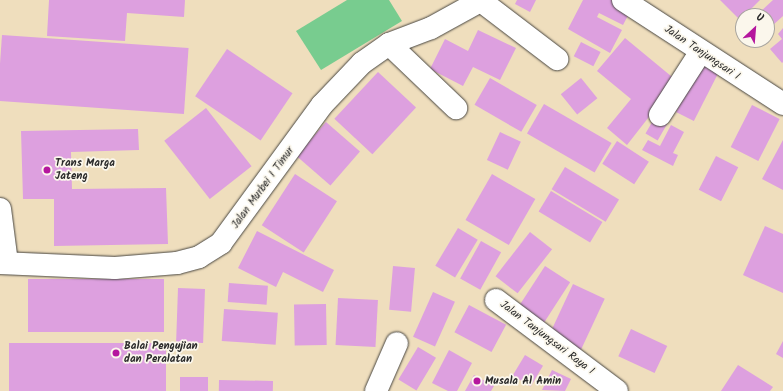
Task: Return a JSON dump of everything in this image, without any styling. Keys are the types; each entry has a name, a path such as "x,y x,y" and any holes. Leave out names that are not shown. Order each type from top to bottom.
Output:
{"street":[{"name":"Jalan Tanjungsari I","path":"623,0 700,53 783,104"},
{"path":"482,1 556,59"},
{"name":"Jalan Murbei I Timur","path":"4,263 115,268 177,263 211,251 247,212 322,105 362,63 389,44 482,1"},
{"path":"389,44 456,108"},
{"path":"660,115 700,53"},
{"path":"0,209 4,263"},
{"name":"Jalan Tanjungsari Raya I","path":"496,300 617,391"},
{"path":"376,391 397,343"}],"green space":[{"path":"347,0 389,0 402,21 321,70 296,31"}],"building":[{"path":"49,0 185,0 184,17 127,13 125,41 47,36"},
{"path":"517,0 536,0 530,12 515,4"},
{"path":"583,0 621,0 632,8 623,25 599,13 597,17 622,30 610,53 568,29"},
{"path":"720,0 760,0 752,8 735,8 735,15"},
{"path":"773,0 783,0 783,16 775,23 775,8 764,8"},
{"path":"783,28 782,63 770,49 775,48 775,45 782,39 778,34"},
{"path":"478,30 516,48 500,80 473,67 463,86 430,69 445,39 468,51"},
{"path":"2,35 189,48 184,114 0,101"},
{"path":"625,38 677,81 627,145 607,128 631,99 597,71"},
{"path":"581,42 601,52 593,66 574,56"},
{"path":"227,49 292,93 261,140 195,96"},
{"path":"701,63 719,72 694,121 676,112"},
{"path":"378,72 416,107 372,154 334,119"},
{"path":"490,78 537,105 521,132 474,105"},
{"path":"581,78 597,98 577,115 561,94"},
{"path":"544,104 612,143 595,172 527,133"},
{"path":"752,105 780,119 758,161 731,147"},
{"path":"206,108 252,166 210,199 164,141"},
{"path":"655,117 667,124 658,140 646,133"},
{"path":"326,122 360,152 330,185 296,156"},
{"path":"671,125 684,132 673,153 678,155 673,166 642,150 648,140 660,146"},
{"name":"Trans Marga Jateng","path":"138,129 139,150 71,152 72,189 166,188 168,244 54,246 54,199 23,199 21,131"},
{"path":"500,132 521,142 508,170 487,160"},
{"path":"783,140 783,190 762,179"},
{"path":"617,141 649,162 634,184 602,164"},
{"path":"716,156 738,167 721,201 699,190"},
{"path":"565,167 619,199 606,222 552,189"},
{"path":"295,174 337,201 304,252 262,225"},
{"path":"492,174 535,199 509,245 466,220"},
{"path":"551,191 602,222 590,242 539,212"},
{"path":"765,226 783,234 783,293 743,275"},
{"path":"458,228 478,240 455,278 435,266"},
{"path":"257,231 334,270 323,292 283,272 276,287 238,268"},
{"path":"530,232 552,249 518,293 496,276"},
{"path":"481,241 501,252 480,290 460,279"},
{"path":"393,266 415,268 411,312 389,310"},
{"path":"545,266 570,282 541,328 516,311"},
{"path":"28,279 164,279 164,332 28,332"},
{"path":"229,283 268,286 267,305 228,302"},
{"path":"573,284 605,299 581,350 549,336"},
{"path":"178,288 205,289 203,343 176,342"},
{"path":"433,292 455,302 435,347 413,337"},
{"path":"338,298 378,300 375,347 336,345"},
{"path":"326,304 327,345 295,346 294,305"},
{"path":"469,305 506,325 492,352 454,332"},
{"path":"224,309 278,313 276,345 222,341"},
{"path":"631,329 667,346 655,373 618,356"},
{"path":"783,341 783,358 776,354"},
{"path":"9,343 166,343 166,391 9,391"},
{"path":"418,347 436,358 416,390 398,380"},
{"path":"449,350 472,363 457,391 448,391 432,383"},
{"path":"525,355 543,366 531,386 513,376"},
{"path":"738,365 773,387 770,391 721,391"},
{"path":"552,370 571,379 565,391 542,390"},
{"name":"Musala Al Amin","path":"474,375 494,386 491,391 465,391"},
{"path":"180,377 208,377 208,391 180,391"},
{"path":"219,380 273,381 273,391 219,391"}],"place":[{"name":"Trans Marga Jateng","path":"47,170"},
{"name":"Balai Pengujian dan Peralatan","path":"116,353"},
{"name":"Musala Al Amin","path":"477,381"}]}
